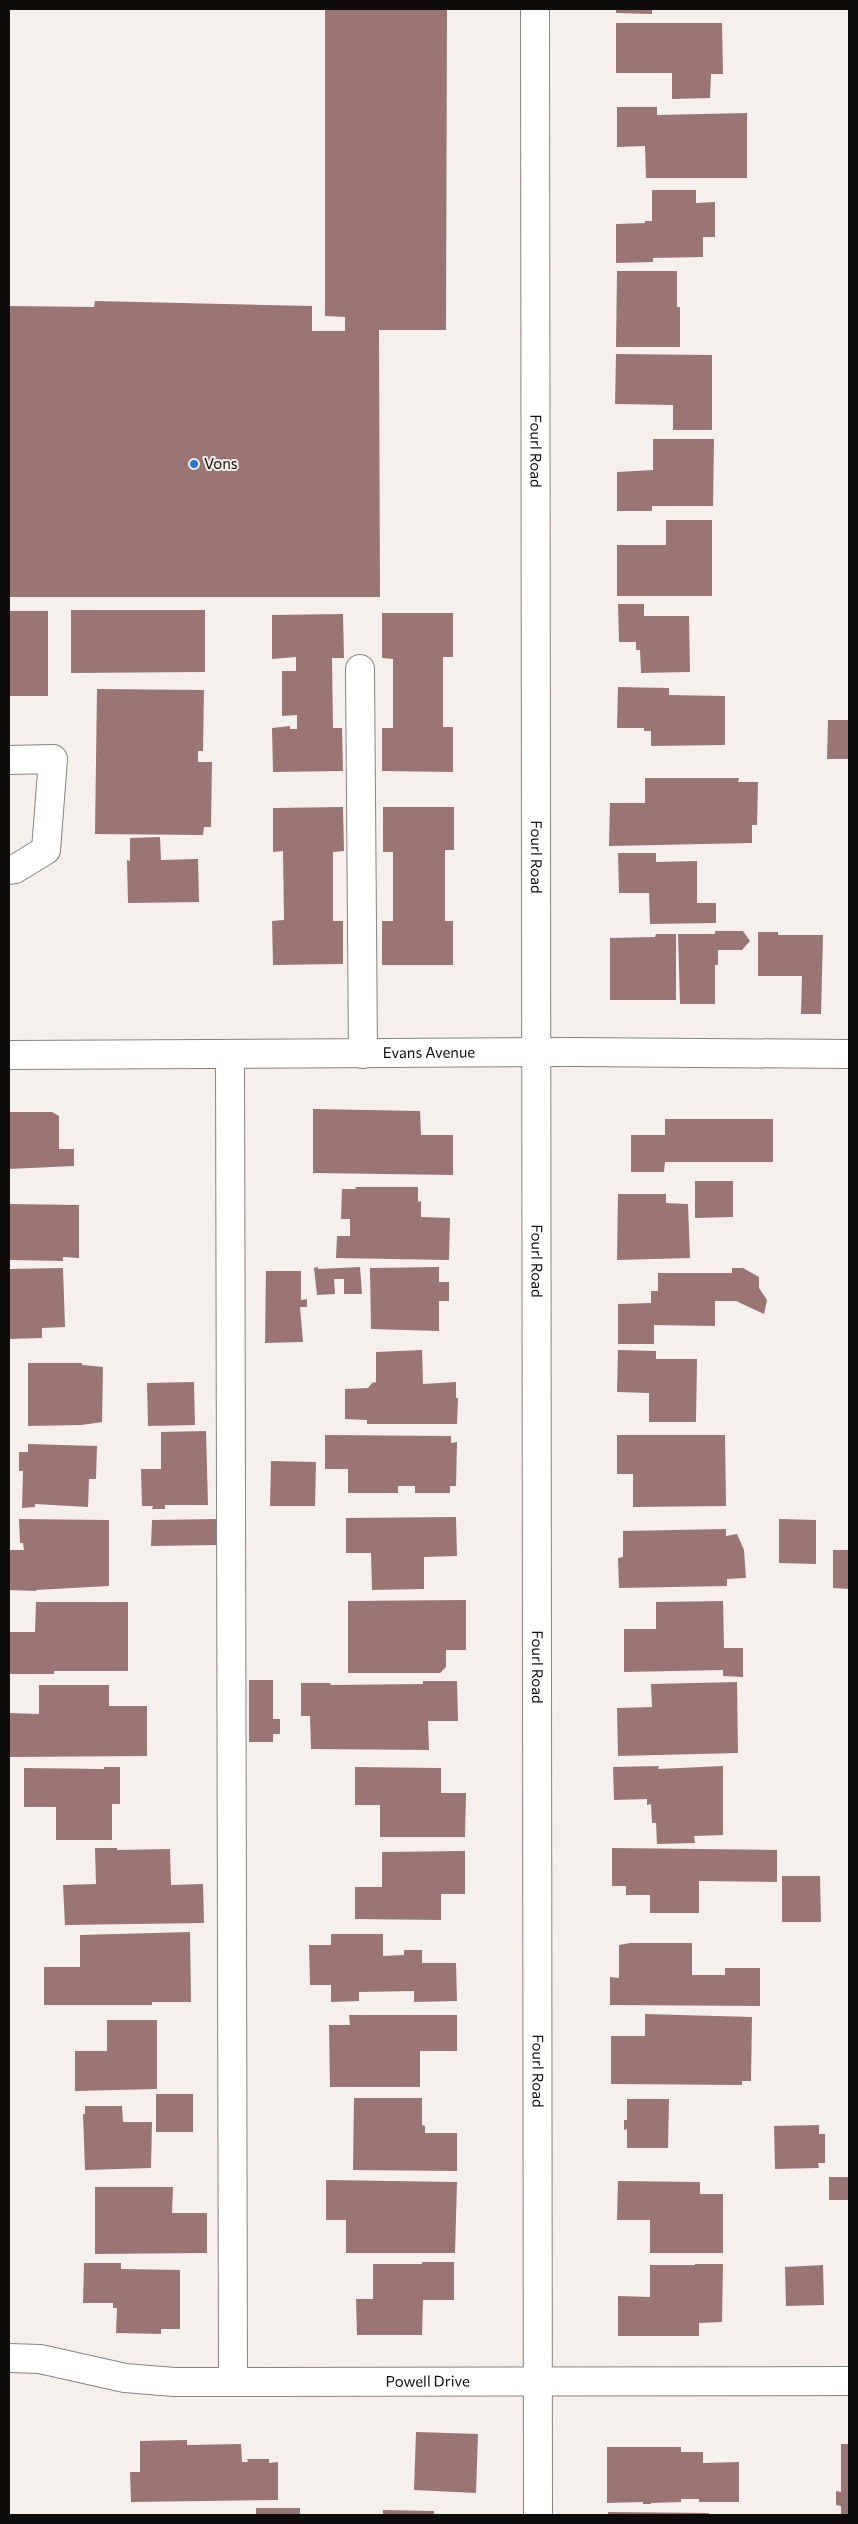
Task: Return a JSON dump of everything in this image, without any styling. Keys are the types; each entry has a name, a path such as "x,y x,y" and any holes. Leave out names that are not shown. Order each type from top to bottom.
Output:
{"street":[{"name":"Fourl Road","path":"535,9 538,2515"},
{"path":"360,669 363,1054"},
{"path":"9,760 53,759 46,850 16,869 9,870"},
{"name":"Evans Avenue","path":"9,1055 849,1054"},
{"path":"230,1055 233,2382"},
{"name":"Powell Drive","path":"9,2358 40,2359 125,2378 174,2382 849,2381"}],"building":[{"name":"Vons","path":"325,9 447,9 446,330 379,330 380,597 9,597 9,306 94,307 95,301 312,306 312,331 345,331 345,317 325,316"},
{"path":"616,9 652,9 652,14 616,13"},
{"path":"616,23 722,23 723,74 711,74 710,98 672,99 672,73 616,73"},
{"path":"617,107 657,107 657,115 747,113 747,178 646,178 645,146 617,147"},
{"path":"652,190 696,190 696,203 715,202 715,237 703,237 703,257 653,258 653,262 616,263 616,224 652,221"},
{"path":"617,271 677,271 677,307 680,307 680,347 616,347"},
{"path":"616,354 712,355 712,430 673,430 673,405 615,404"},
{"path":"653,439 714,439 713,506 652,506 652,511 617,511 617,472 653,470"},
{"path":"666,520 712,520 712,596 617,596 617,545 666,545"},
{"path":"618,604 644,604 644,616 689,616 690,672 641,673 640,650 636,650 636,642 619,642"},
{"path":"71,610 205,610 205,672 71,673"},
{"path":"9,611 48,611 48,696 9,696"},
{"path":"382,613 453,613 453,657 443,657 443,727 453,727 453,772 382,771 382,728 393,728 393,659 382,658"},
{"path":"343,614 344,658 332,658 333,728 342,728 343,771 273,772 272,728 290,726 290,729 297,729 297,715 282,716 282,671 296,671 296,657 272,659 272,615"},
{"path":"618,687 669,688 669,695 725,696 725,745 651,746 651,731 644,731 644,728 617,728"},
{"path":"97,689 204,690 203,751 198,751 198,762 212,762 211,827 204,827 203,835 95,834"},
{"path":"828,720 849,720 849,759 827,759"},
{"path":"645,778 739,778 738,782 758,782 757,825 752,825 752,843 609,846 610,803 645,803"},
{"path":"343,807 344,851 333,852 333,921 343,921 343,964 273,965 272,921 284,920 283,851 273,852 273,808"},
{"path":"383,807 454,807 454,850 445,850 445,921 453,921 453,965 382,965 382,921 393,921 393,852 383,852"},
{"path":"160,837 161,860 198,859 199,902 128,903 127,860 130,861 130,838"},
{"path":"618,853 656,853 656,862 697,861 697,903 716,903 716,923 650,924 649,893 619,893"},
{"path":"715,931 743,931 750,941 742,950 718,950 718,965 715,965 715,1004 680,1004 678,934 715,934"},
{"path":"758,932 778,932 778,935 823,935 821,1014 801,1014 802,976 758,976"},
{"path":"656,934 676,934 676,1000 610,1000 610,938 655,937"},
{"path":"313,1109 420,1111 421,1135 453,1135 453,1175 313,1173"},
{"path":"9,1112 52,1112 59,1116 59,1149 74,1149 74,1166 9,1169"},
{"path":"665,1119 773,1119 773,1162 665,1162 664,1172 631,1172 631,1135 665,1135"},
{"path":"695,1181 733,1181 733,1217 695,1218"},
{"path":"355,1187 418,1187 418,1202 421,1201 421,1217 450,1218 449,1260 336,1258 337,1236 350,1236 350,1219 341,1219 342,1189 356,1189"},
{"path":"618,1194 666,1194 666,1203 688,1204 690,1258 617,1260"},
{"path":"9,1204 79,1205 79,1258 63,1257 63,1261 9,1260"},
{"path":"318,1267 318,1269 360,1267 362,1294 344,1294 344,1279 334,1279 335,1294 317,1295 314,1268"},
{"path":"439,1267 439,1282 449,1282 449,1301 439,1301 439,1331 371,1329 370,1268"},
{"path":"63,1268 65,1327 42,1328 42,1338 9,1339 9,1269"},
{"path":"732,1268 743,1268 759,1277 759,1288 767,1300 764,1314 736,1301 715,1301 715,1326 654,1325 654,1344 618,1344 618,1304 651,1303 651,1291 658,1291 658,1273 732,1273"},
{"path":"266,1271 301,1271 301,1300 307,1299 307,1307 300,1307 303,1342 265,1343"},
{"path":"422,1350 423,1384 456,1382 456,1398 458,1398 457,1424 367,1424 367,1420 345,1419 345,1389 368,1388 372,1383 376,1382 376,1352"},
{"path":"618,1350 656,1351 656,1359 697,1359 696,1422 649,1422 649,1393 617,1392"},
{"path":"28,1363 82,1363 82,1365 103,1367 102,1422 82,1425 28,1426"},
{"path":"194,1382 195,1425 148,1426 147,1383"},
{"path":"206,1431 208,1505 165,1505 165,1509 152,1509 153,1506 142,1506 141,1469 161,1469 161,1432"},
{"path":"325,1435 451,1436 451,1443 457,1442 456,1486 450,1486 450,1493 415,1493 415,1486 398,1486 398,1493 348,1493 348,1469 325,1469"},
{"path":"617,1435 725,1435 726,1506 633,1507 633,1474 617,1474"},
{"path":"28,1444 97,1446 96,1479 89,1479 88,1507 35,1504 35,1507 22,1508 23,1471 19,1471 19,1452 28,1452"},
{"path":"271,1461 316,1462 315,1506 270,1506"},
{"path":"456,1517 457,1556 424,1557 424,1589 372,1590 371,1553 346,1553 346,1518"},
{"path":"19,1519 109,1520 109,1586 36,1591 9,1590 9,1550 24,1550 23,1543 20,1543"},
{"path":"218,1519 218,1545 151,1546 152,1520"},
{"path":"779,1519 816,1520 816,1564 779,1563"},
{"path":"726,1529 726,1536 737,1534 744,1550 746,1578 727,1579 727,1586 619,1588 618,1558 623,1557 623,1531"},
{"path":"833,1550 849,1550 849,1589 833,1588"},
{"path":"466,1600 466,1650 446,1650 446,1667 440,1673 348,1673 348,1601"},
{"path":"723,1601 724,1648 743,1648 743,1677 723,1676 723,1670 624,1672 624,1629 656,1629 656,1602"},
{"path":"36,1602 128,1602 128,1671 54,1671 54,1674 9,1674 9,1632 35,1632"},
{"path":"249,1680 273,1680 273,1719 280,1719 280,1734 273,1734 273,1742 249,1742"},
{"path":"423,1681 457,1681 458,1721 428,1721 429,1750 311,1749 310,1716 301,1716 301,1683 330,1683 331,1685 423,1684"},
{"path":"737,1682 738,1753 618,1756 617,1708 652,1707 651,1684"},
{"path":"39,1685 109,1685 109,1706 147,1706 147,1756 9,1757 9,1713 39,1714"},
{"path":"659,1766 658,1769 723,1766 723,1835 694,1836 695,1843 657,1844 656,1823 652,1823 651,1804 647,1805 647,1799 614,1800 613,1767"},
{"path":"104,1767 120,1767 120,1804 112,1804 112,1840 56,1840 56,1807 24,1807 24,1768 104,1769"},
{"path":"355,1767 441,1768 441,1793 466,1793 465,1837 380,1837 380,1805 355,1805"},
{"path":"95,1848 117,1848 117,1850 170,1849 171,1885 203,1884 204,1923 65,1925 63,1885 96,1884"},
{"path":"612,1848 777,1850 777,1882 699,1881 699,1913 650,1913 650,1895 626,1895 626,1886 612,1886"},
{"path":"465,1851 465,1894 441,1894 441,1920 355,1919 355,1887 382,1887 382,1852"},
{"path":"782,1876 820,1876 821,1922 782,1922"},
{"path":"190,1932 191,2002 152,2002 152,2005 44,2005 44,1967 80,1967 80,1935"},
{"path":"331,1934 383,1934 383,1956 404,1955 404,1950 422,1950 422,1963 456,1963 457,2001 414,2002 414,1991 359,1992 359,2001 331,2002 331,1985 310,1985 309,1945 331,1945"},
{"path":"630,1943 692,1943 692,1975 725,1975 725,1968 760,1968 760,2006 610,2005 610,1977 619,1978 619,1945"},
{"path":"645,2014 752,2017 751,2081 742,2081 742,2085 611,2084 611,2036 645,2036"},
{"path":"349,2015 457,2015 457,2051 420,2051 420,2087 330,2087 329,2025 350,2025"},
{"path":"107,2020 157,2020 157,2089 75,2091 75,2051 107,2051"},
{"path":"156,2094 193,2094 193,2132 156,2132"},
{"path":"354,2098 422,2098 422,2125 425,2126 425,2133 457,2133 457,2171 353,2170"},
{"path":"627,2099 669,2099 668,2148 627,2148 627,2129 624,2130 624,2120 627,2120"},
{"path":"85,2106 122,2106 123,2122 152,2122 151,2168 85,2170 83,2114 85,2114"},
{"path":"819,2125 819,2134 825,2134 825,2163 818,2163 819,2168 775,2169 774,2126"},
{"path":"829,2177 849,2177 849,2200 829,2200"},
{"path":"326,2180 457,2182 455,2253 346,2253 346,2220 326,2220"},
{"path":"618,2181 700,2182 700,2194 723,2194 723,2253 650,2253 650,2220 617,2220"},
{"path":"95,2187 173,2187 172,2213 207,2213 207,2253 95,2254"},
{"path":"422,2262 454,2262 454,2300 423,2300 422,2335 357,2335 356,2299 373,2299 373,2264 422,2264"},
{"path":"84,2263 121,2263 121,2269 180,2270 180,2329 161,2329 161,2334 116,2333 117,2308 113,2308 113,2303 83,2303"},
{"path":"723,2264 722,2322 699,2323 699,2336 618,2336 618,2296 650,2297 650,2265"},
{"path":"823,2265 824,2305 786,2306 785,2267"},
{"path":"416,2432 478,2434 476,2493 414,2490"},
{"path":"187,2440 187,2445 241,2444 242,2462 248,2462 247,2459 269,2459 269,2463 278,2462 278,2500 131,2502 130,2472 140,2472 140,2441"},
{"path":"841,2444 849,2444 849,2515 841,2515 841,2506 836,2505 836,2491 841,2492"},
{"path":"607,2447 681,2447 681,2452 703,2452 703,2463 739,2462 739,2502 699,2502 699,2499 681,2499 681,2502 651,2504 643,2504 643,2502 607,2503"},
{"path":"256,2508 300,2508 300,2515 256,2515"},
{"path":"383,2510 434,2511 434,2515 383,2515"},
{"path":"608,2512 709,2513 709,2515 608,2515"}],"place":[{"name":"Vons","path":"194,464"}]}
